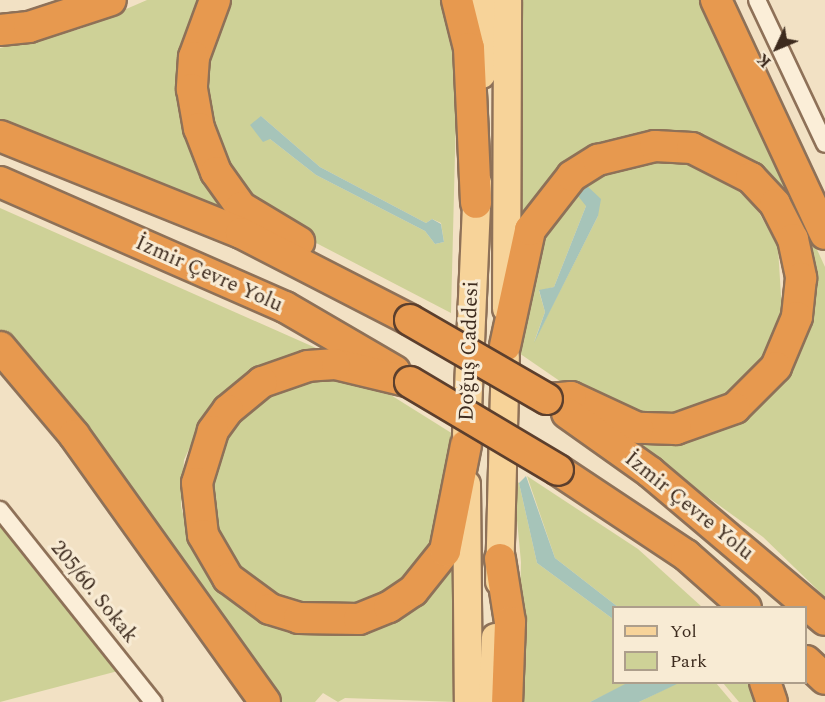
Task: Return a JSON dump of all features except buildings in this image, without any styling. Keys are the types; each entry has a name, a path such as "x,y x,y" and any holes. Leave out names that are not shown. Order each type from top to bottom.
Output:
{"highway":[{"path":"0,30 29,27 111,0"},
{"path":"215,0 194,57 192,89 199,129 216,172 242,207 388,291 410,320"},
{"path":"457,0 469,48 476,203"},
{"path":"716,0 825,234"},
{"path":"0,136 241,233 410,320"},
{"path":"506,346 530,230 572,176 598,160 655,146 692,148 751,178 775,204 793,239 799,268 797,317 776,367 742,402 708,421 676,429 638,428 571,397 547,399"},
{"name":"İzmir Çevre Yolu","path":"0,183 285,307 377,357 410,382"},
{"name":"İzmir Çevre Yolu","path":"410,320 547,399 650,472 825,620"},
{"path":"0,347 81,445 265,702"},
{"path":"466,446 445,551 413,591 389,607 359,619 299,618 270,609 228,579 202,535 197,483 213,430 228,410 262,382 308,366 335,364 410,382 558,470 713,606"},
{"name":"İzmir Çevre Yolu","path":"558,470 686,555 744,606"},
{"path":"500,559 510,622 507,702"},
{"path":"807,662 825,679"},
{"path":"766,684 772,702"}],"main road":[{"name":"Doğuş Caddesi","path":"468,702 466,446 482,0"},
{"name":"Doğuş Caddesi","path":"492,702 500,559 506,346 507,0"}],"street":[{"path":"757,0 825,144"},
{"name":"205/60. Sokak","path":"0,510 153,702"}],"green space":[{"path":"147,0 205,0 181,89 255,229 0,120 0,48 80,29"},
{"path":"219,0 440,0 457,73 451,313 295,232 238,191 214,134 201,47","holes":["261,116 320,167 426,223 432,219 441,223 444,242 435,244 425,231 316,175 270,139"]},
{"path":"514,0 699,0 720,37 825,267 825,597 763,537 626,438 741,412 803,293 748,172 604,149 518,238"},
{"path":"645,159 687,162 726,179 757,209 778,247 782,312 768,352 742,385 687,415 642,419 583,397 519,353 525,288 553,209 603,170","holes":["586,206 598,216 534,342 545,312 539,291 554,287"]},
{"path":"0,208 325,352 257,373 226,390 203,418 184,460 181,506 191,545 209,578 259,619 335,633 455,547 457,702 345,698 338,702 323,693 315,702 274,702 0,340"},
{"path":"297,374 370,382 453,434 454,466 437,543 414,577 380,600 341,611 300,608 262,592 232,564 213,528 207,487 233,415"},
{"path":"527,476 638,549 701,606 617,606 555,558"},
{"path":"513,478 519,483 537,563 612,618 612,684 627,684 590,702 518,702 521,562"},
{"path":"0,526 49,583 118,671 0,702"},
{"path":"675,684 717,684 732,702 639,702"},
{"path":"724,684 756,684 761,702 739,702"}],"water":[{"path":"261,116 320,167 426,223 432,219 441,224 444,242 435,244 425,231 316,175 270,139 263,142 250,125"},
{"path":"585,184 601,199 598,216 534,343 545,312 539,290 554,287 586,206 574,191"},
{"path":"526,476 555,558 617,606 612,606 612,618 537,563 519,483"},
{"path":"625,684 677,684 639,702 590,702"}]}
